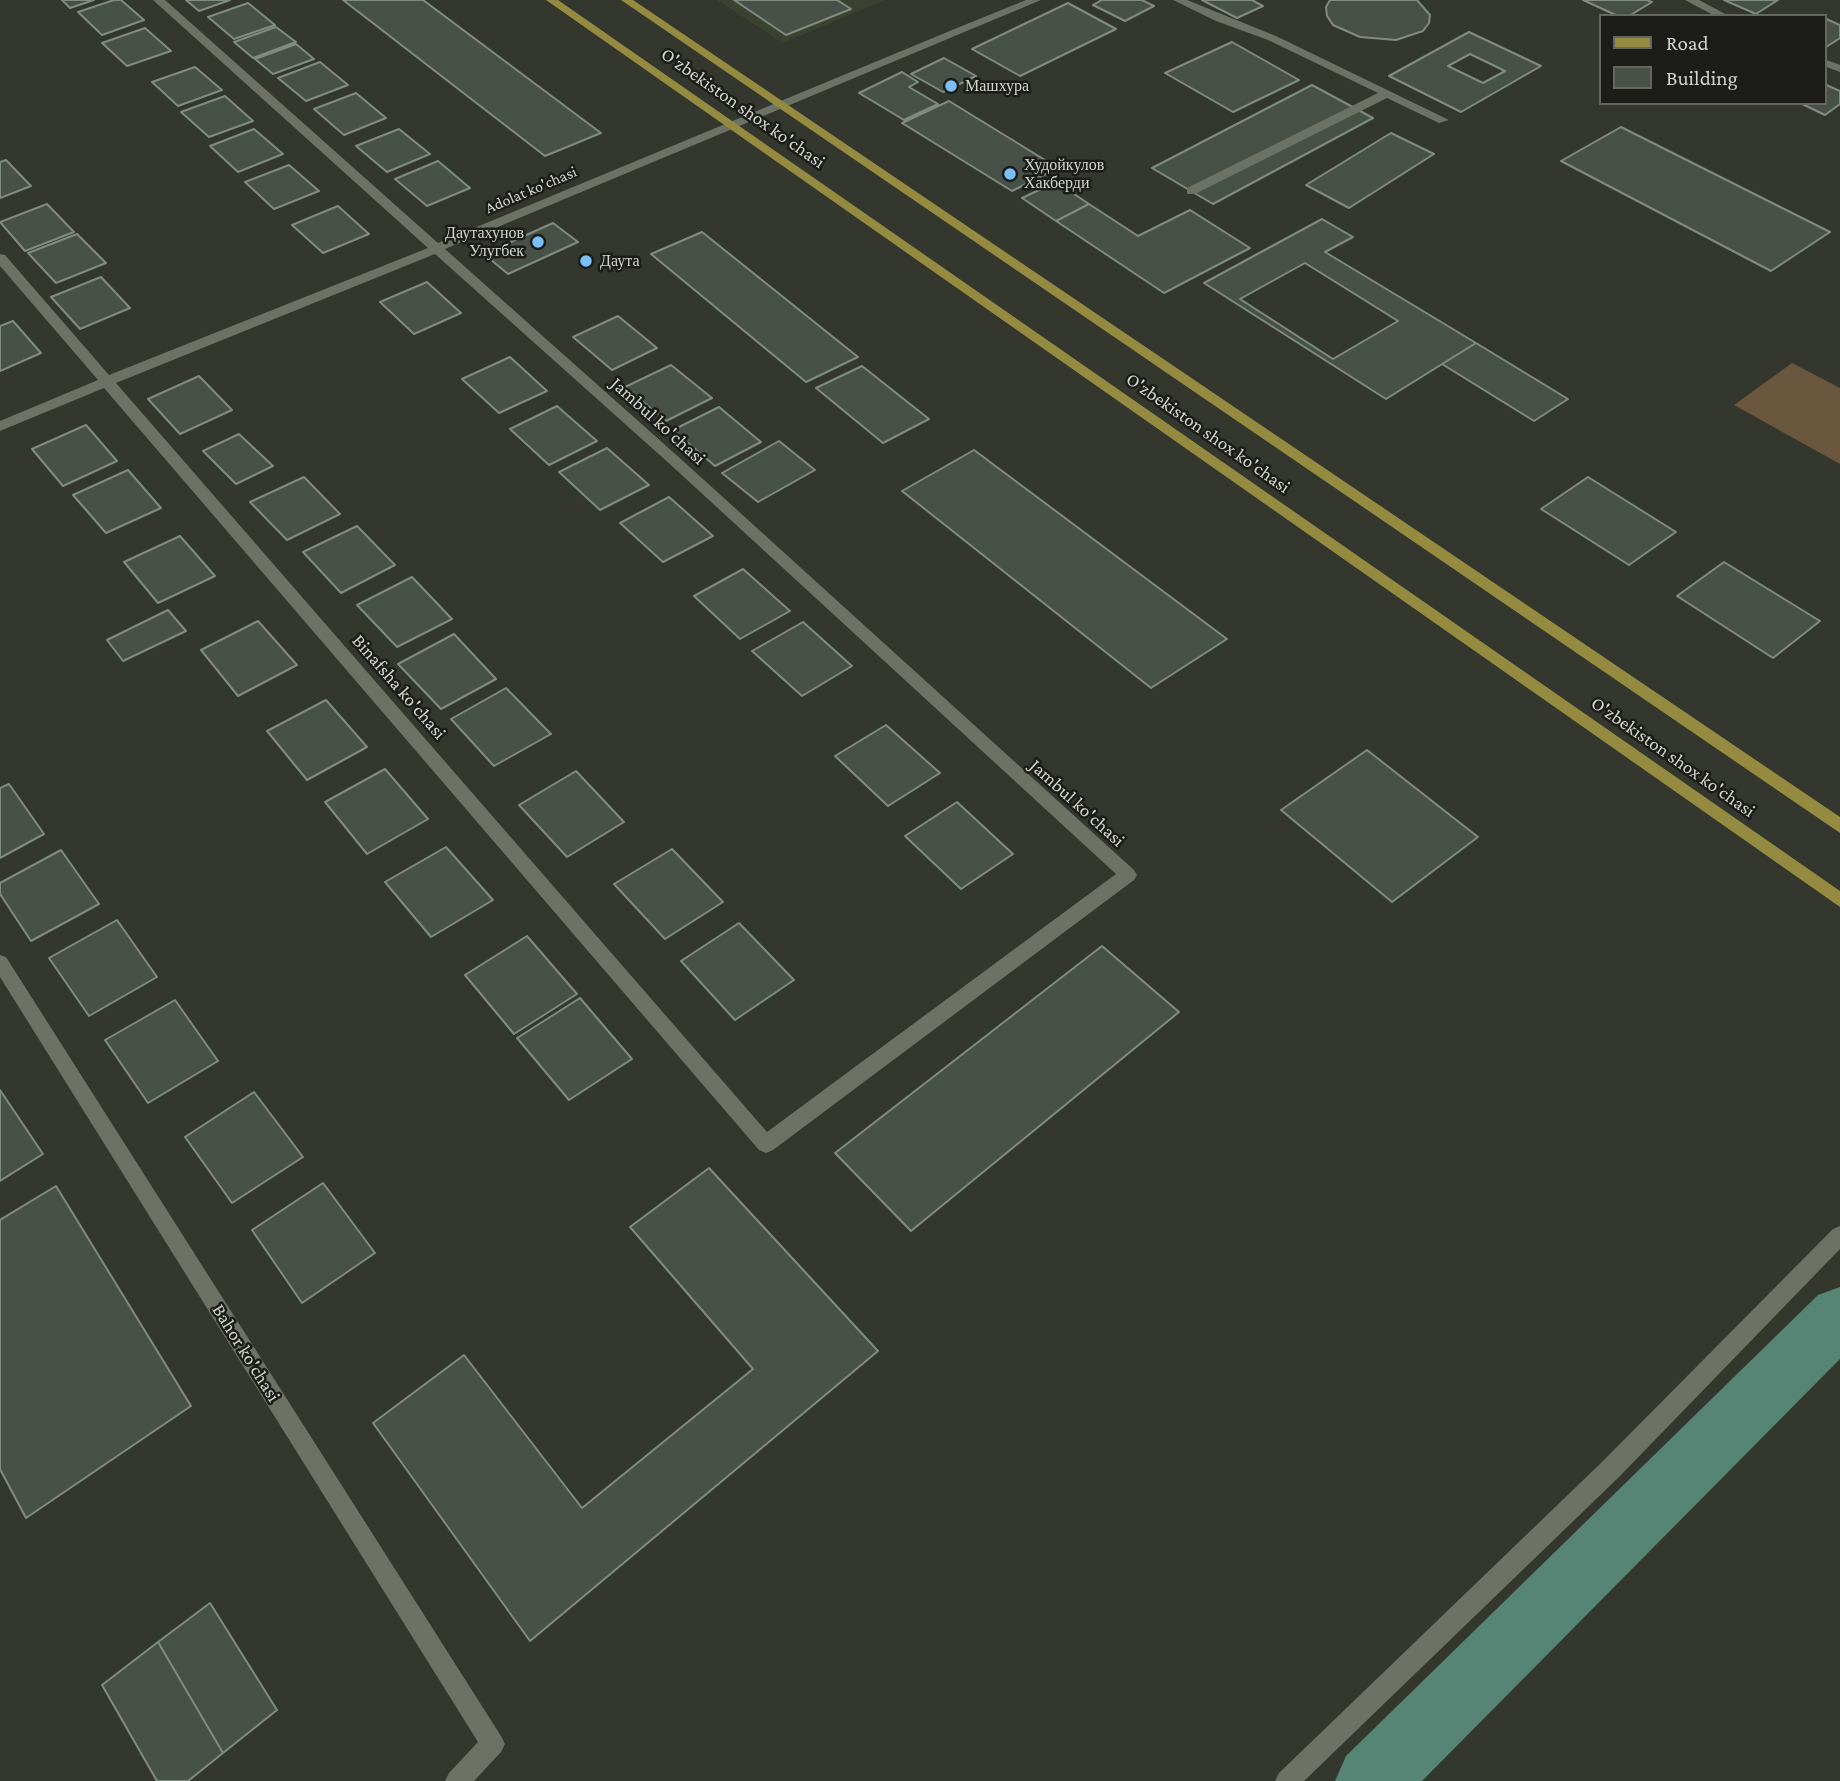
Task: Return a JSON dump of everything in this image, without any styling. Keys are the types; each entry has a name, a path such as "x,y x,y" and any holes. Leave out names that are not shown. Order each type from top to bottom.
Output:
{"main road":[{"name":"O'zbekiston shox ko'chasi","path":"551,0 1840,900"},
{"name":"O'zbekiston shox ko'chasi","path":"626,0 1840,826"}],"street":[{"name":"Jambul ko'chasi","path":"158,0 677,463 1128,875 766,1144"},
{"name":"Adolat ko'chasi","path":"0,426 106,380 437,248 778,104 1036,0"},
{"path":"1178,0 1272,38 1443,120"},
{"path":"1690,0 1720,14"},
{"path":"1191,191 1387,93"},
{"name":"Binafsha ko'chasi","path":"0,258 766,1144"},
{"name":"Bahor ko'chasi","path":"0,962 493,1744 457,1781"},
{"path":"1287,1781 1611,1469 1840,1235"}],"shaded area":[{"path":"717,0 885,0 783,43"},
{"path":"1792,363 1840,388 1840,464 1734,405"}],"building":[{"path":"62,0 94,0 70,8"},
{"path":"121,0 144,20 102,35 78,12"},
{"path":"186,0 230,0 199,11"},
{"path":"343,0 423,0 601,133 545,156"},
{"path":"734,0 837,0 851,9 786,35"},
{"path":"1102,0 1142,0 1154,6 1125,21 1093,5"},
{"path":"1202,0 1252,0 1263,6 1237,18"},
{"path":"1330,0 1417,0 1430,15 1429,23 1423,31 1396,40 1360,37 1333,25 1327,16 1326,7"},
{"path":"1583,0 1652,2 1632,14 1614,14"},
{"path":"1724,0 1778,0 1756,14"},
{"path":"248,3 275,25 234,39 208,17"},
{"path":"1068,3 1116,29 1020,76 972,49"},
{"path":"1826,19 1840,25 1840,38 1826,47"},
{"path":"276,27 296,42 253,58 234,42"},
{"path":"145,28 171,51 127,66 102,43"},
{"path":"1469,32 1541,66 1461,112 1389,76","holes":["1470,54 1505,71 1483,83 1448,66"]},
{"path":"1232,42 1299,80 1233,112 1165,73"},
{"path":"296,44 314,59 273,74 255,59"},
{"path":"944,58 976,76 943,92 911,74"},
{"path":"320,62 348,85 306,101 278,78"},
{"path":"195,67 222,90 178,106 152,82"},
{"path":"902,72 918,82 909,87 938,104 904,120 859,93"},
{"path":"1312,85 1373,118 1213,204 1152,168"},
{"path":"1826,85 1840,91 1840,104 1825,115 1804,105 1826,105"},
{"path":"356,93 386,118 344,135 314,109"},
{"path":"225,96 253,121 209,137 181,112"},
{"path":"949,101 1058,168 1012,191 902,123"},
{"path":"1621,127 1830,232 1771,271 1561,161"},
{"path":"254,129 283,154 238,172 210,146"},
{"path":"399,129 430,154 387,172 356,146"},
{"path":"1391,133 1434,154 1349,208 1306,185"},
{"path":"6,160 31,186 0,198 0,162"},
{"path":"438,161 470,188 427,206 395,179"},
{"path":"289,165 319,191 274,209 245,182"},
{"path":"1056,182 1089,204 1056,221 1022,198"},
{"path":"47,204 74,232 25,251 0,222"},
{"path":"1089,204 1138,236 1190,210 1250,248 1164,293 1056,221"},
{"path":"338,206 369,234 323,253 292,225"},
{"path":"1322,219 1353,237 1325,252 1476,343 1386,399 1204,283","holes":["1305,263 1398,321 1333,359 1240,299"]},
{"path":"553,223 578,242 508,274 484,254"},
{"path":"702,232 858,357 806,382 651,254"},
{"path":"77,234 106,263 56,283 28,253"},
{"path":"101,277 130,308 80,329 51,297"},
{"path":"427,282 461,313 414,334 380,302"},
{"path":"618,316 657,348 612,370 573,337"},
{"path":"13,321 41,353 0,371 0,326"},
{"path":"1476,343 1568,399 1534,421 1442,364"},
{"path":"510,357 547,391 499,413 462,379"},
{"path":"671,365 712,398 666,421 625,387"},
{"path":"862,366 929,419 883,443 816,388"},
{"path":"199,376 232,410 180,434 148,399"},
{"path":"557,406 597,441 549,465 510,429"},
{"path":"719,407 761,442 715,466 673,430"},
{"path":"86,425 117,461 63,486 32,449"},
{"path":"239,434 273,466 236,484 203,451"},
{"path":"779,441 815,470 758,502 722,473"},
{"path":"607,448 649,485 600,510 559,472"},
{"path":"974,450 1227,639 1151,688 902,491"},
{"path":"128,470 161,508 106,533 73,495"},
{"path":"304,477 340,514 287,540 250,502"},
{"path":"1588,477 1676,532 1629,565 1541,509"},
{"path":"669,497 713,536 663,562 620,523"},
{"path":"357,526 395,565 341,593 303,552"},
{"path":"180,536 215,576 158,603 124,562"},
{"path":"1724,562 1820,621 1773,658 1677,596"},
{"path":"743,569 790,611 740,639 694,596"},
{"path":"412,577 452,619 397,647 357,605"},
{"path":"168,610 186,631 123,661 107,640"},
{"path":"258,621 297,665 238,696 201,650"},
{"path":"803,622 852,666 802,696 752,651"},
{"path":"454,634 496,679 441,709 398,664"},
{"path":"506,688 551,734 494,766 451,719"},
{"path":"326,700 367,747 307,780 267,731"},
{"path":"886,725 940,773 888,806 835,756"},
{"path":"1367,750 1478,837 1392,902 1281,810"},
{"path":"385,769 428,819 367,854 325,802"},
{"path":"576,771 624,822 567,857 519,805"},
{"path":"9,784 44,834 0,858 0,788"},
{"path":"957,802 1013,854 961,889 905,836"},
{"path":"446,847 493,900 431,937 385,882"},
{"path":"672,849 723,902 665,939 614,884"},
{"path":"61,850 99,904 31,941 0,894 0,883"},
{"path":"117,920 157,977 89,1016 49,958"},
{"path":"739,923 794,980 735,1020 681,961"},
{"path":"527,936 577,994 514,1034 465,975"},
{"path":"1102,946 1179,1012 911,1231 835,1153"},
{"path":"580,998 632,1059 569,1100 517,1038"},
{"path":"175,1000 218,1061 148,1103 105,1040"},
{"path":"0,1090 43,1154 0,1181"},
{"path":"254,1092 303,1157 232,1203 185,1137"},
{"path":"709,1168 878,1351 530,1641 373,1423 464,1355 582,1508 753,1369 630,1227"},
{"path":"323,1183 375,1253 302,1303 252,1230"},
{"path":"56,1186 191,1406 26,1518 0,1469 0,1220"},
{"path":"210,1603 277,1710 223,1753 158,1642"},
{"path":"158,1642 223,1753 188,1781 157,1781 102,1685"}],"waterway":[{"path":"1371,1781 1840,1316"}],"place":[{"name":"Машхура","path":"951,86"},
{"name":"Худойкулов Хакберди","path":"1010,174"},
{"name":"Даутахунов Улугбек","path":"538,242"},
{"name":"Даута","path":"586,261"}]}
